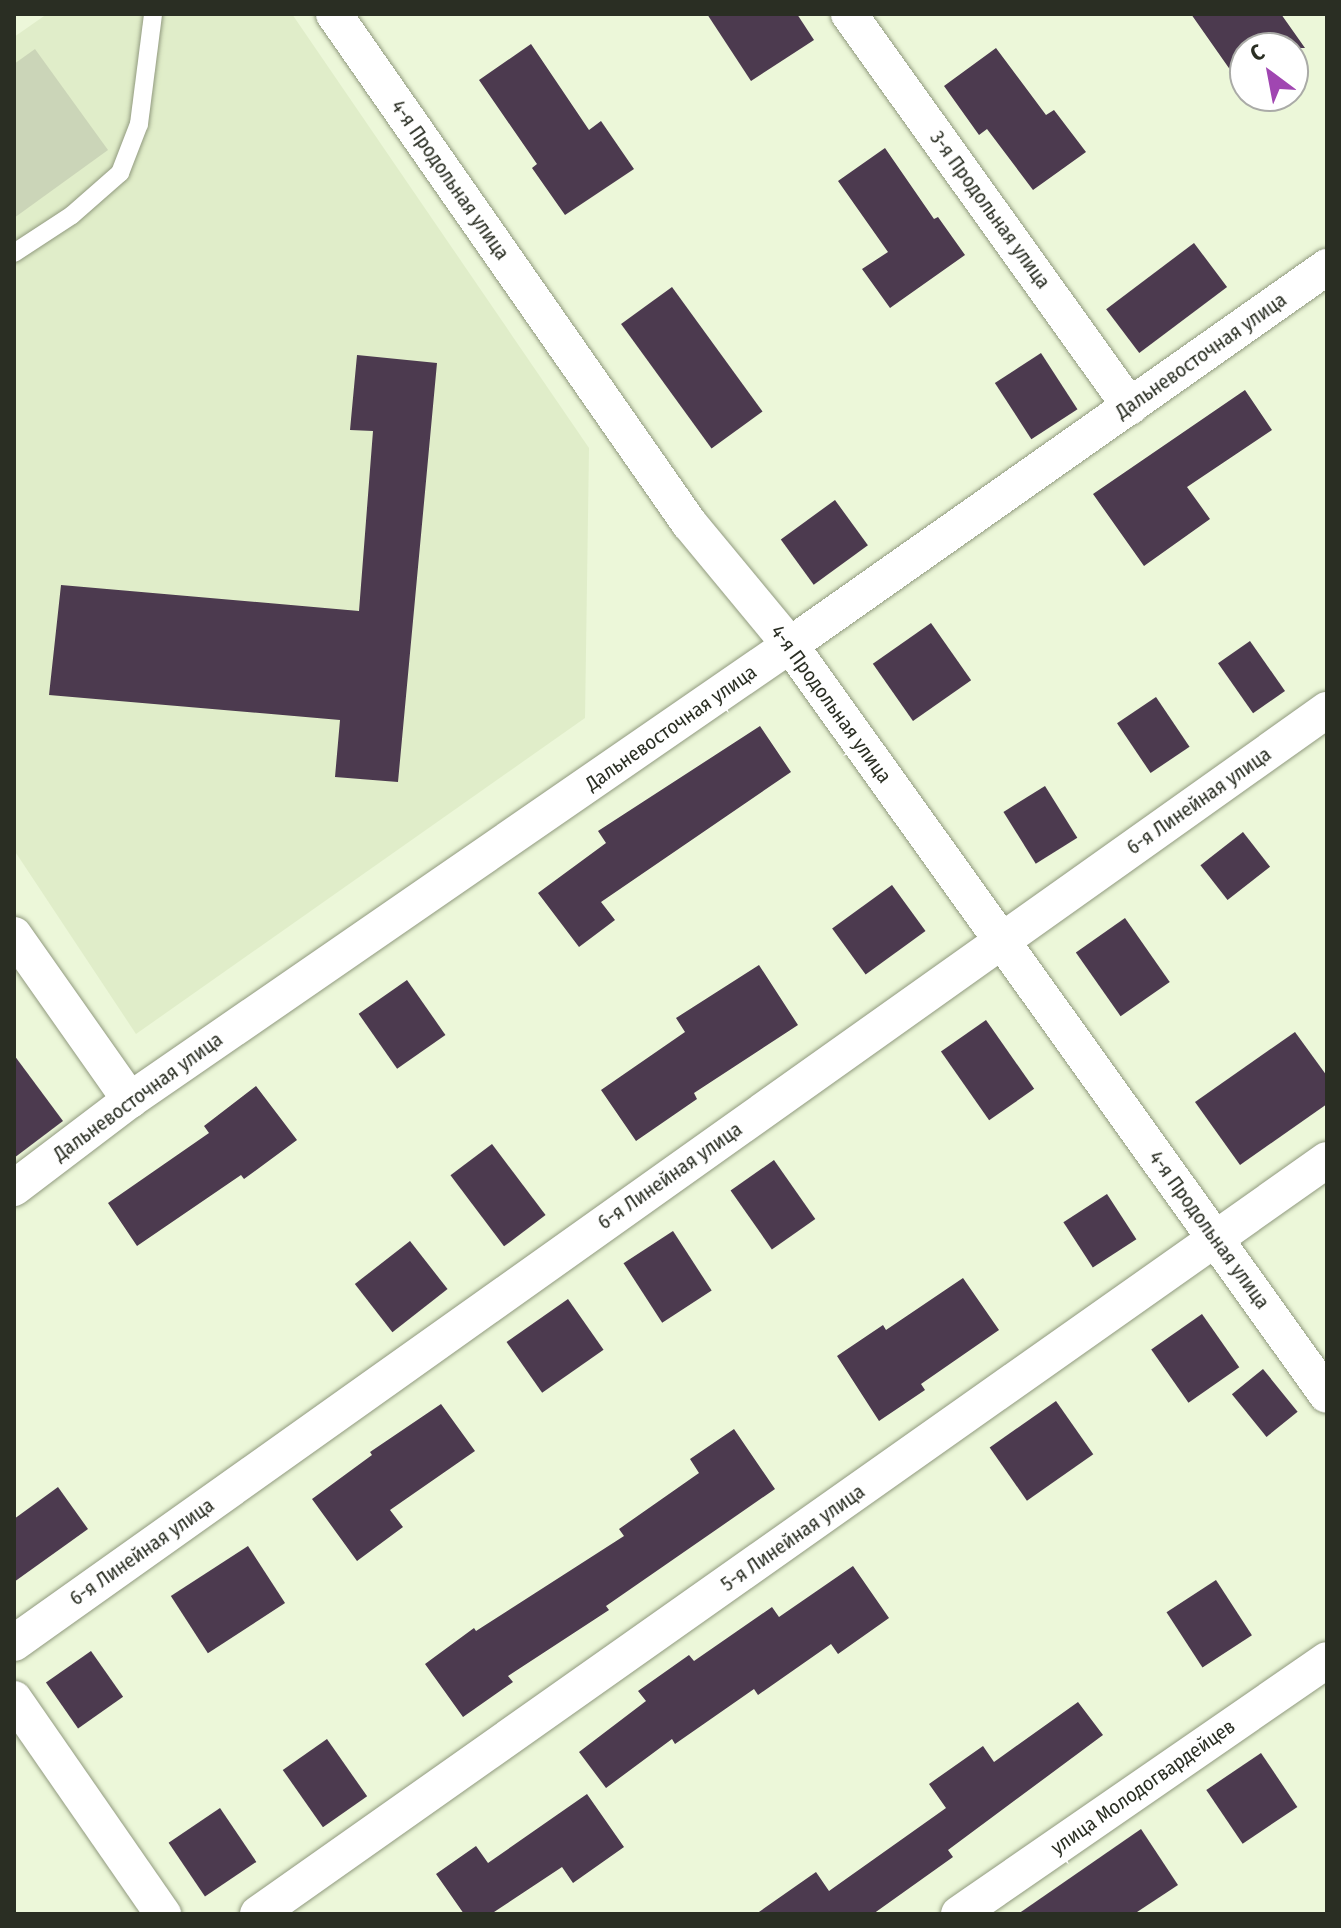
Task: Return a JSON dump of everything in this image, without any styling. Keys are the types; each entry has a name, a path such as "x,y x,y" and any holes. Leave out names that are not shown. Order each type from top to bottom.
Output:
{"street":[{"name":"4-я Продольная улица","path":"334,14 689,523 790,645 1327,1395"},
{"name":"3-я Продольная улица","path":"849,14 1130,407"},
{"name":"Дальневосточная улица","path":"14,1188 130,1100 790,645 1327,267"},
{"name":"6-я Линейная улица","path":"14,1643 1327,710"},
{"path":"14,935 130,1100"},
{"name":"5-я Линейная улица","path":"258,1914 1327,1160"},
{"name":"улица Молодогвардейцев","path":"959,1914 1327,1660"},
{"path":"14,1699 163,1914"}],"lane":[{"path":"14,253 72,215 120,173 139,124 153,14"}],"shaded area":[{"path":"47,14 292,14 589,448 585,718 136,1034 14,850 14,37"},
{"path":"35,49 108,150 14,218 14,64"}],"building":[{"path":"707,14 797,14 814,40 751,81"},
{"path":"1191,14 1281,14 1294,32 1229,32 1229,68"},
{"path":"531,44 589,130 601,121 634,169 565,215 532,168 537,164 479,80"},
{"path":"996,48 1046,115 1054,110 1086,152 1033,190 987,129 979,135 944,86"},
{"path":"885,148 934,219 938,217 965,255 890,308 862,269 888,252 838,181"},
{"path":"1194,243 1227,287 1139,353 1106,309"},
{"path":"672,287 763,412 712,449 621,324"},
{"path":"1041,353 1077,409 1031,439 995,383"},
{"path":"357,355 437,363 398,782 335,777 340,720 49,695 61,585 359,611 373,431 350,430"},
{"path":"1245,390 1272,430 1187,487 1210,519 1144,566 1093,494"},
{"path":"835,500 868,545 814,585 781,539"},
{"path":"931,623 971,680 913,721 873,664"},
{"path":"1250,641 1285,691 1253,713 1218,663"},
{"path":"1156,697 1190,747 1151,773 1117,723"},
{"path":"760,726 791,772 601,902 615,920 579,947 538,893 606,843 598,831"},
{"path":"1045,786 1077,838 1036,864 1003,812"},
{"path":"1243,832 1270,867 1228,900 1200,865"},
{"path":"892,885 926,931 866,975 832,928"},
{"path":"1125,918 1170,982 1121,1016 1076,952"},
{"path":"759,965 798,1025 694,1093 697,1099 636,1141 601,1090 685,1032 676,1018"},
{"path":"407,980 445,1035 397,1069 359,1014"},
{"path":"986,1020 1034,1089 989,1120 941,1052"},
{"path":"1295,1032 1327,1076 1327,1104 1240,1165 1195,1102"},
{"path":"14,1055 63,1121 14,1158"},
{"path":"256,1086 297,1140 244,1179 241,1175 137,1246 108,1203 209,1133 204,1126"},
{"path":"492,1144 546,1215 504,1246 450,1175"},
{"path":"774,1160 815,1219 772,1249 731,1190"},
{"path":"1107,1194 1136,1239 1093,1268 1063,1222"},
{"path":"673,1231 712,1291 662,1323 624,1263"},
{"path":"410,1241 448,1289 392,1332 355,1284"},
{"path":"963,1278 999,1330 921,1384 925,1390 879,1421 837,1356 883,1325 886,1330"},
{"path":"568,1299 604,1350 542,1393 507,1342"},
{"path":"1202,1314 1239,1367 1188,1403 1151,1350"},
{"path":"1263,1369 1298,1412 1267,1437 1232,1394"},
{"path":"1056,1401 1093,1454 1027,1501 990,1447"},
{"path":"441,1404 475,1451 390,1510 403,1527 357,1561 312,1499 372,1455 370,1452"},
{"path":"734,1429 775,1489 606,1606 609,1610 508,1676 513,1682 463,1717 425,1664 474,1628 476,1631 624,1536 619,1529 699,1473 690,1459"},
{"path":"58,1487 88,1529 14,1582 14,1519"},
{"path":"248,1546 285,1603 208,1653 171,1596"},
{"path":"853,1566 889,1618 838,1654 831,1644 758,1695 754,1689 675,1744 672,1739 606,1788 579,1752 646,1701 638,1691 689,1655 694,1661 772,1607 779,1617"},
{"path":"1216,1580 1252,1635 1202,1667 1167,1612"},
{"path":"91,1651 123,1697 78,1728 46,1683"},
{"path":"1078,1702 1103,1735 948,1850 953,1857 873,1914 756,1914 816,1872 829,1891 946,1808 929,1784 983,1746 994,1762"},
{"path":"327,1739 367,1796 323,1827 283,1770"},
{"path":"1261,1753 1297,1807 1243,1844 1206,1790"},
{"path":"587,1794 624,1847 573,1883 562,1867 491,1914 464,1914 436,1874 476,1846 488,1863"},
{"path":"220,1808 256,1862 205,1897 169,1843"},
{"path":"1141,1829 1178,1885 1134,1914 1018,1914"}]}
